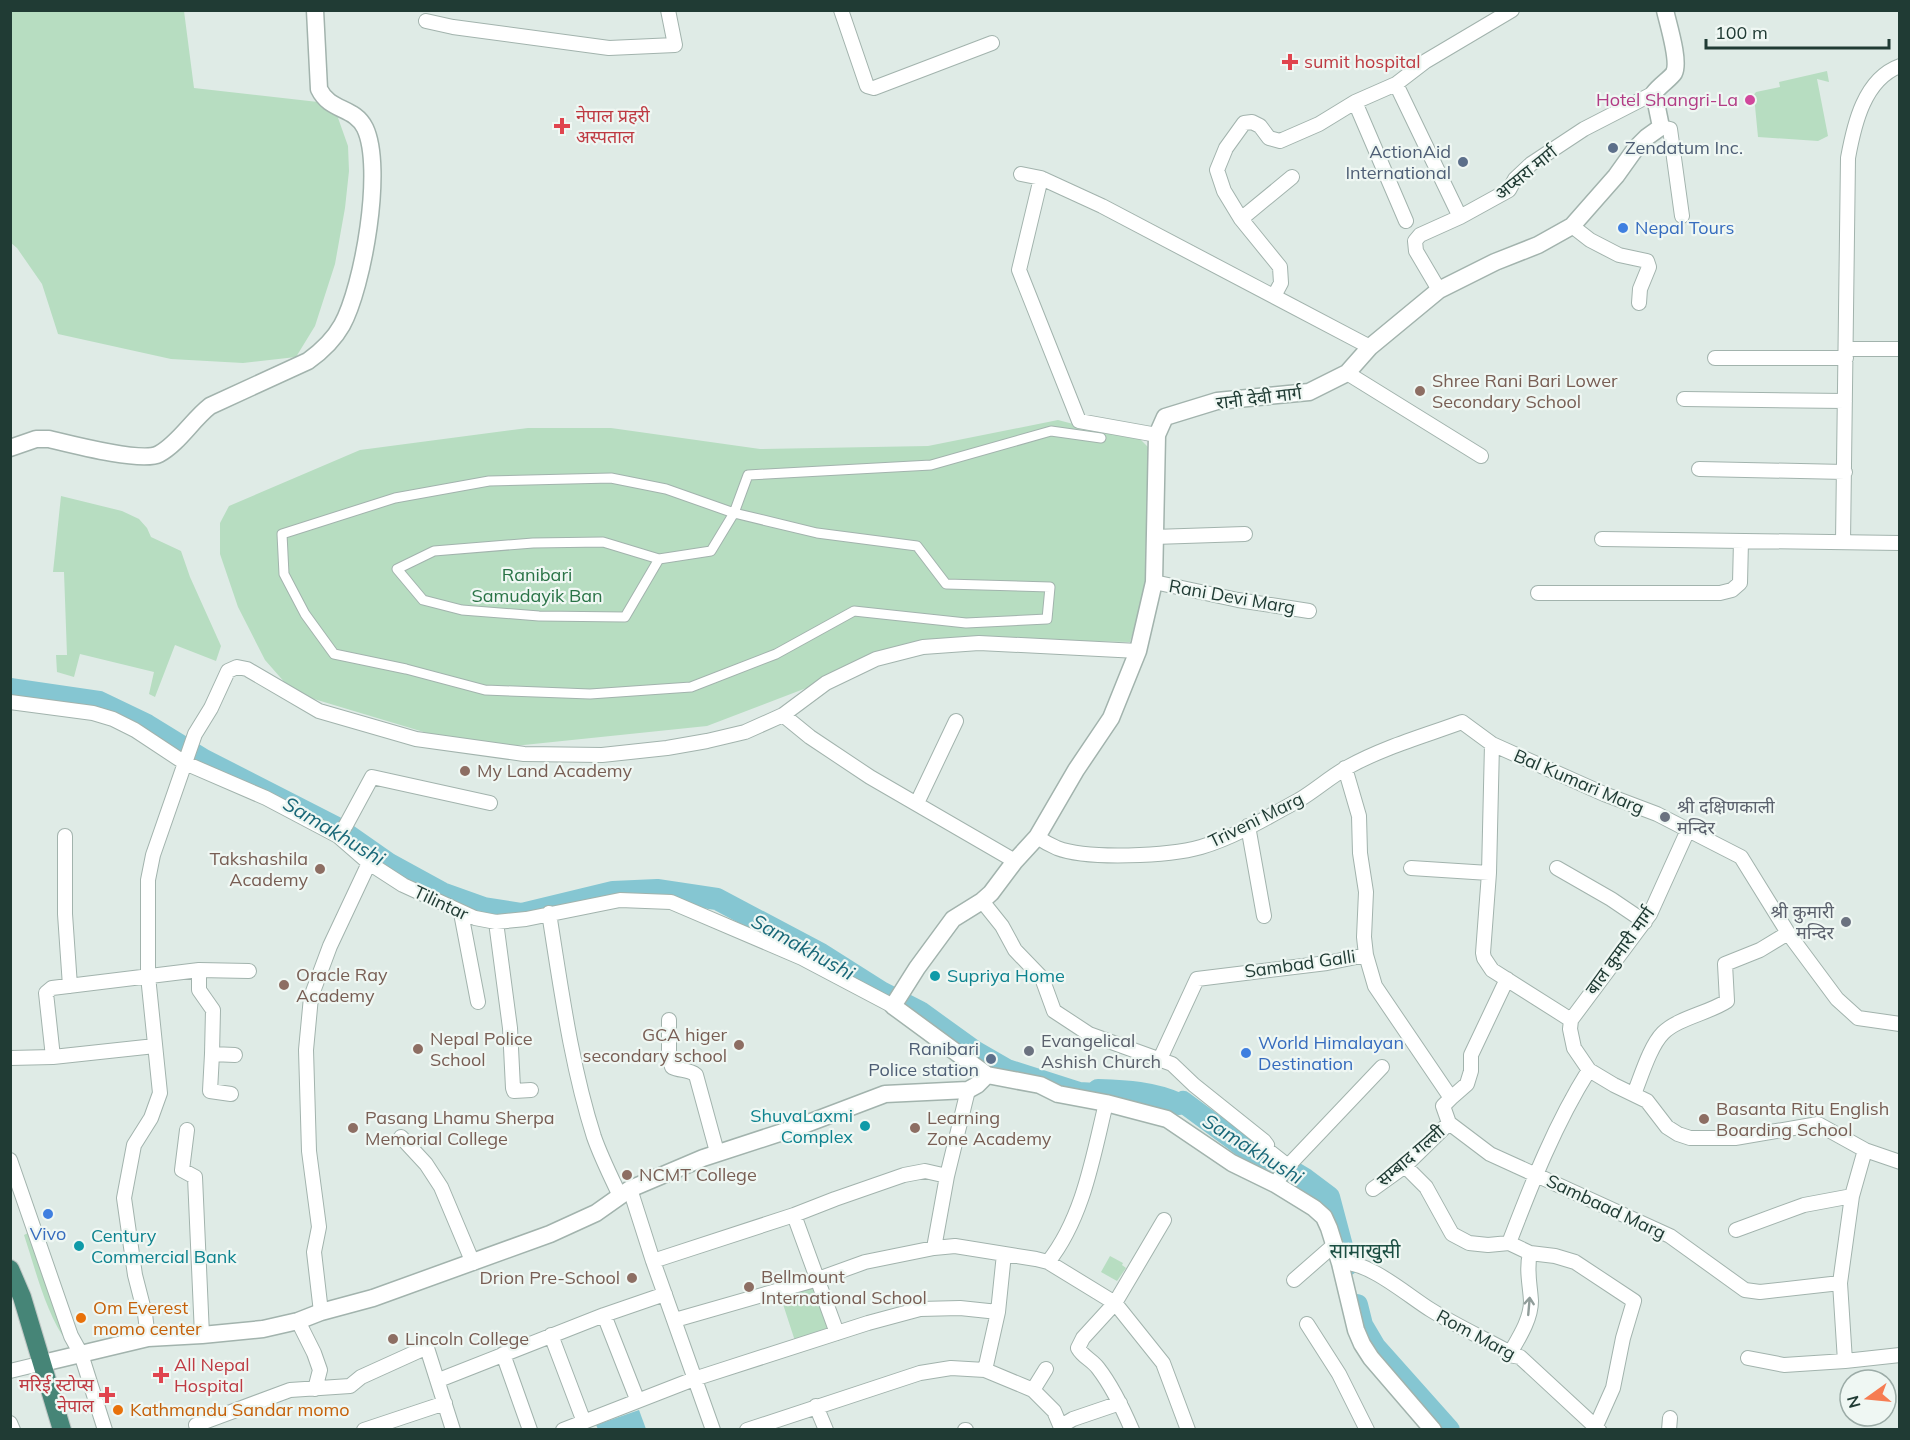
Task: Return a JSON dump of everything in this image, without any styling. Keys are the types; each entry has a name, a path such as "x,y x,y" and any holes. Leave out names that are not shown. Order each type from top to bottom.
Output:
{"highway":[{"path":"10,1269 43,1363 62,1430"}],"street":[{"path":"10,448 36,439 49,439 136,457 158,455 210,406 308,361 332,340 348,312 362,263 369,220 373,155 367,131 361,121 354,114 330,104 323,97 319,88 315,10"},
{"path":"426,21 453,27 609,48 675,45 668,10"},
{"path":"841,10 867,86 874,88 992,44"},
{"path":"1274,296 1281,283 1280,267 1241,219 1224,191 1217,170 1226,147 1244,123 1252,122 1260,126 1269,138 1280,141 1319,124 1355,102 1396,84 1426,61 1512,10"},
{"path":"1665,10 1677,65 1674,75 1662,83 1654,93 1661,127 1670,129 1682,216"},
{"path":"1843,542 1848,159 1859,112 1874,86 1888,70 1899,66"},
{"path":"1396,84 1460,217"},
{"name":"अप्सरा मार्ग","path":"1439,290 1416,251 1415,241 1420,235 1460,217 1509,190 1515,179 1531,164 1567,141 1654,93"},
{"path":"1355,102 1406,221"},
{"name":"रानी देवी मार्ग","path":"1157,435 1165,417 1217,401 1309,392 1347,373 1370,347 1439,290 1495,262 1538,245 1572,226 1616,176 1636,148 1661,127"},
{"path":"1021,174 1041,178 1102,206 1370,347"},
{"path":"1241,219 1292,177"},
{"path":"1041,178 1019,270 1079,421 1157,435 1154,582 1138,651 1111,718 1076,770 1037,837 991,893 982,901 952,918 893,1006 987,1075 1040,1085 1065,1096 1106,1103 1167,1119 1232,1163 1282,1175"},
{"path":"1572,226 1590,240 1619,255 1647,261 1649,267 1640,289 1639,303"},
{"path":"1715,358 1899,349"},
{"path":"1347,373 1481,456"},
{"path":"1684,399 1845,401"},
{"path":"659,559 625,617 538,616 462,610 423,600 397,569 434,551 533,543 603,542 659,559 711,551 734,513 748,475 931,465 1051,431 1101,438"},
{"path":"1699,469 1845,472"},
{"path":"611,478 666,489 734,513 818,533 917,546 946,584 1050,586 1047,619 966,623 854,611 776,654 692,687 590,694 485,690 406,669 334,654 305,614 284,574 282,534 395,498 489,481 611,478"},
{"path":"1154,537 1245,534"},
{"path":"1602,539 1899,543"},
{"path":"1538,593 1720,593 1732,590 1740,583 1741,541"},
{"name":"Rani Devi Marg","path":"1154,582 1238,600 1310,611"},
{"path":"148,1338 123,1198 134,1145 151,1118 160,1093 148,976 148,880 153,855 195,734 211,708 228,671 237,667 247,669 319,711 416,739 524,754 602,755 667,748 745,732 783,715 826,683 876,659 923,647 979,644 1138,651"},
{"name":"Tilintar","path":"10,702 93,713 113,719 135,730 185,763 266,798 338,836 369,863 403,885 475,918 496,922 526,919 620,900 671,902 802,958 893,1006"},
{"path":"783,715 810,737 870,777 1015,861"},
{"path":"917,803 957,721"},
{"name":"Triveni Marg","path":"1037,837 1058,848 1086,854 1139,856 1199,847 1298,801 1345,768 1379,751 1462,722"},
{"name":"Bal Kumari Marg","path":"1462,722 1492,744 1604,794 1657,814 1741,857 1788,933 1837,999 1858,1018 1899,1024"},
{"path":"1492,744 1489,873 1484,958 1492,970 1571,1020 1570,1029 1574,1048 1589,1070 1647,1101 1667,1127 1690,1138 1735,1138 1818,1124 1865,1150 1899,1162"},
{"path":"1345,768 1359,816 1360,853 1366,892 1364,937 1366,955"},
{"path":"338,836 372,777 490,803"},
{"path":"1248,826 1264,916"},
{"name":"बाल कुमारी मार्ग","path":"1571,1020 1650,914 1688,830"},
{"path":"65,836 65,914 70,986"},
{"path":"321,1312 314,1252 319,1227 309,1151 306,1050 311,997 330,946 369,863"},
{"path":"1411,868 1489,873"},
{"path":"1557,868 1611,899 1645,922"},
{"path":"982,901 1002,926 1015,950 1042,978 1054,1011 1089,1034 1172,1064 1194,1085 1264,1141 1267,1145 1264,1148 1282,1175 1324,1217 1334,1245 1345,1263 1356,1330 1362,1344 1371,1358 1433,1430"},
{"path":"461,913 478,1002"},
{"path":"549,914 569,1033 595,1139 625,1192 653,1261 713,1430"},
{"path":"496,922 510,1028 513,1088 514,1091 531,1090"},
{"path":"1634,1094 1663,1033 1673,1026 1727,1002 1725,964 1760,950 1788,933"},
{"name":"Sambad Galli","path":"1160,1059 1197,979 1326,963 1366,955 1375,986 1451,1098"},
{"path":"199,970 199,990 213,1010 210,1091 231,1094"},
{"path":"53,1057 46,993 52,988 199,970 249,971"},
{"path":"1449,1123 1443,1106 1467,1084 1471,1071 1471,1055 1507,979"},
{"path":"669,1020 669,1056 672,1067 692,1071 696,1075 717,1152"},
{"path":"10,1058 53,1057 155,1046"},
{"path":"212,1054 235,1055"},
{"path":"1282,1175 1382,1067"},
{"path":"1535,1174 1570,1100 1589,1070"},
{"path":"10,1371 148,1338 263,1329 298,1321 321,1312 373,1298 550,1234 596,1213 625,1192 717,1152 798,1127 885,1094 968,1090 987,1075"},
{"path":"934,1248 947,1176 968,1090"},
{"path":"1048,1262 1065,1238 1081,1197 1106,1103"},
{"name":"Sambaad Marg","path":"1449,1123 1490,1154 1671,1236 1745,1290 1760,1292 1839,1283"},
{"name":"सम्बाद गल्ली","path":"1373,1189 1405,1166 1449,1123"},
{"path":"187,1130 182,1170 195,1178 202,1335"},
{"path":"401,1137 426,1164 441,1187 473,1263"},
{"path":"1845,1361 1839,1283 1852,1196 1865,1150"},
{"path":"10,1160 71,1336 81,1354 105,1430"},
{"path":"1405,1166 1426,1187 1452,1234 1469,1243 1488,1245 1509,1243 1530,1252 1575,1262 1634,1301 1623,1338 1613,1388 1597,1428"},
{"path":"653,1261 794,1215 904,1175 925,1171 947,1176"},
{"name":"Sambaad Marg","path":"1509,1243 1535,1174"},
{"path":"1736,1230 1804,1205 1852,1196"},
{"path":"794,1215 837,1333"},
{"path":"1132,1430 1120,1403 1097,1366 1078,1348 1083,1338 1114,1303 1164,1220"},
{"path":"1294,1280 1334,1245"},
{"path":"675,1320 818,1279 865,1262 934,1248 955,1246 1048,1262 1114,1303 1163,1363 1188,1430"},
{"path":"1509,1355 1526,1323 1531,1302 1527,1266 1530,1252"},
{"path":"986,1370 998,1312 1004,1254"},
{"name":"Rom Marg","path":"1345,1263 1380,1275 1431,1310 1505,1350 1509,1355 1520,1357 1597,1428"},
{"path":"439,1380 551,1335 665,1294"},
{"path":"563,1430 694,1379 868,1323 920,1309 960,1308 998,1312"},
{"path":"604,1315 638,1399"},
{"path":"298,1321 320,1370 315,1389"},
{"path":"1307,1324 1339,1374 1367,1430"},
{"path":"551,1335 584,1422"},
{"path":"198,1430 196,1425 291,1390 350,1386 361,1377 425,1348 427,1348 439,1380 453,1430"},
{"path":"503,1354 530,1430"},
{"path":"1748,1358 1784,1365 1899,1355"},
{"path":"747,1430 920,1373 951,1368 986,1370 1033,1390 1054,1411 1061,1428 1073,1419 1120,1403"},
{"path":"1033,1390 1046,1369"},
{"path":"364,1430 445,1403"},
{"path":"816,1406 826,1430"},
{"path":"10,1423 13,1430"}],"green space":[{"path":"10,11 184,11 194,88 318,102 337,115 348,146 349,171 345,208 335,264 315,326 296,357 243,363 171,359 58,334 42,284 11,243"},
{"path":"1827,71 1829,82 1817,79 1828,136 1818,141 1758,137 1752,97 1756,92 1780,87 1779,82"},
{"name":"Ranibari Samudayik Ban","path":"1058,420 1100,431 1138,437 1154,453 1145,572 1147,586 1130,642 937,638 707,726 514,746 437,736 294,693 265,660 238,607 220,554 220,523 229,506 360,450 528,428 611,428 760,449 928,446"},
{"path":"61,496 122,511 139,519 151,537 181,551 221,646 216,661 175,645 155,697 149,694 154,672 80,654 74,677 57,672 56,655 67,655 64,572 53,572"},
{"path":"28,1233 61,1325 69,1340 67,1342 53,1318 42,1290 24,1235"},
{"path":"1110,1256 1123,1263 1122,1265 1126,1268 1117,1281 1101,1272"},
{"path":"817,1284 831,1329 795,1341 780,1295"}],"water":[{"path":"639,1410 646,1429 598,1429 596,1425"}],"waterway":[{"name":"Samakhushi","path":"10,689 99,702 147,725 204,760 339,829 389,864 442,893 484,908 522,914 613,892 657,890 717,899 821,954 881,992 920,1012 974,1051 1007,1070 1079,1093 1097,1094 1098,1090 1129,1092 1159,1097 1179,1104 1183,1102 1255,1154 1273,1160 1329,1197 1347,1265"},
{"name":"Samakhushi","path":"1357,1305 1362,1325 1375,1347 1449,1430"}],"place":[{"name":"sumit hospital","path":"1290,62"},
{"name":"Hotel Shangri-La","path":"1750,100"},
{"name":"नेपाल प्रहरी अस्पताल","path":"562,126"},
{"name":"Zendatum Inc.","path":"1613,148"},
{"name":"ActionAid International","path":"1463,162"},
{"name":"Nepal Tours","path":"1623,228"},
{"name":"Shree Rani Bari Lower Secondary School","path":"1420,391"},
{"name":"My Land Academy","path":"465,771"},
{"name":"श्री दक्षिणकाली मन्दिर","path":"1665,817"},
{"name":"Takshashila Academy","path":"320,869"},
{"name":"श्री कुमारी मन्दिर","path":"1846,922"},
{"name":"Supriya Home","path":"935,976"},
{"name":"Oracle Ray Academy","path":"284,985"},
{"name":"GCA higer secondary school","path":"739,1045"},
{"name":"Nepal Police School","path":"418,1049"},
{"name":"Evangelical Ashish Church","path":"1029,1051"},
{"name":"World Himalayan Destination","path":"1246,1053"},
{"name":"Ranibari Police station","path":"991,1059"},
{"name":"Basanta Ritu English Boarding School","path":"1704,1119"},
{"name":"ShuvaLaxmi Complex","path":"865,1126"},
{"name":"Pasang Lhamu Sherpa Memorial College","path":"353,1128"},
{"name":"Learning Zone Academy","path":"915,1128"},
{"name":"NCMT College","path":"627,1175"},
{"name":"Vivo","path":"48,1214"},
{"name":"Century Commercial Bank","path":"79,1246"},
{"name":"Drion Pre-School","path":"632,1278"},
{"name":"Bellmount International School","path":"749,1287"},
{"name":"Om Everest momo center","path":"81,1318"},
{"name":"Lincoln College","path":"393,1339"},
{"name":"All Nepal Hospital","path":"161,1375"},
{"name":"मरिई स्टोप्स नेपाल","path":"107,1395"},
{"name":"Kathmandu Sandar momo","path":"118,1410"}],"district":[{"name":"सामाखुसी","path":"1365,1251"}]}
